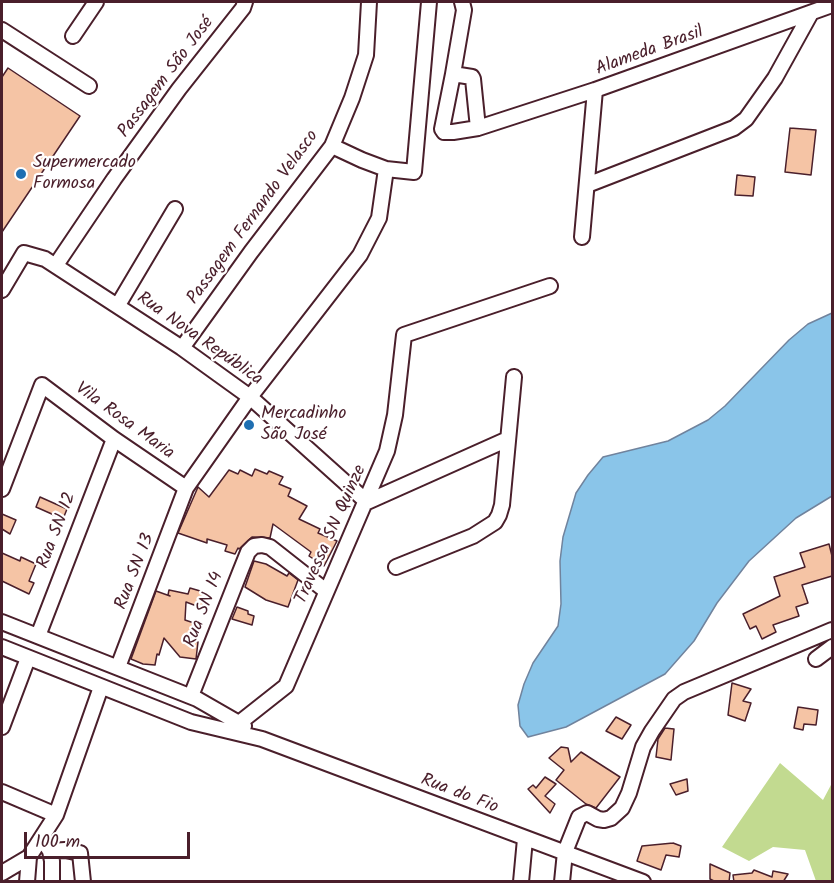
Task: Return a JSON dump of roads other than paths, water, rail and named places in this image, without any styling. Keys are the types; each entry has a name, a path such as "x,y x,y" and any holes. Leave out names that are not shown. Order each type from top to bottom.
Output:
{"street":[{"path":"73,36 96,2"},
{"name":"Passagem São José","path":"56,265 179,89 243,9 245,2"},
{"name":"Passagem Fernando Velasco","path":"182,348 251,252 333,146 366,55 369,2"},
{"path":"333,146 386,169 414,172 429,2"},
{"path":"462,2 464,10 453,74 473,79 478,128"},
{"name":"Alameda Brasil","path":"453,74 442,130 453,132 478,128 595,90 832,5"},
{"path":"587,185 734,128 746,119 775,78 811,13"},
{"path":"2,30 89,86"},
{"path":"582,237 595,90"},
{"name":"Rua SN 13","path":"118,667 186,488 250,397 360,255 379,218 386,169"},
{"path":"118,305 175,209"},
{"name":"Rua Nova República","path":"2,290 24,253 56,265 182,348 250,397 367,502"},
{"name":"Travessa SN Quinze","path":"234,726 286,686 367,502 391,435 404,335 550,286"},
{"path":"396,567 473,536 495,522 502,505 514,377"},
{"name":"Vila Rosa Maria","path":"2,489 42,385 114,440 186,488"},
{"path":"367,502 508,439"},
{"name":"Rua SN 12","path":"38,636 114,440"},
{"name":"Rua SN 14","path":"191,696 248,552 254,546 270,547 326,591"},
{"name":"Rua do Fio","path":"2,622 191,696 234,726 262,739 643,882"},
{"path":"562,882 565,852 579,817 587,813 604,820 611,818 622,808 643,747 674,699 684,692 832,630"},
{"name":"Rua do Fio","path":"2,647 191,722 234,726"},
{"path":"816,659 832,647"},
{"path":"2,727 28,658"},
{"path":"52,882 46,845 101,687"},
{"path":"2,792 56,815"},
{"path":"521,882 525,839"},
{"path":"4,869 29,857 46,845 80,853 83,882"},
{"path":"27,882 29,857"}],"water":[{"path":"832,313 832,496 796,518 749,561 717,603 694,641 665,674 566,727 528,737 520,726 518,705 533,663 558,626 563,537 576,493 588,475 603,457 668,441 708,420 725,406 789,340 808,324"}],"place":[{"name":"Supermercado Formosa","path":"21,174"},
{"name":"Mercadinho São José","path":"249,425"}]}
